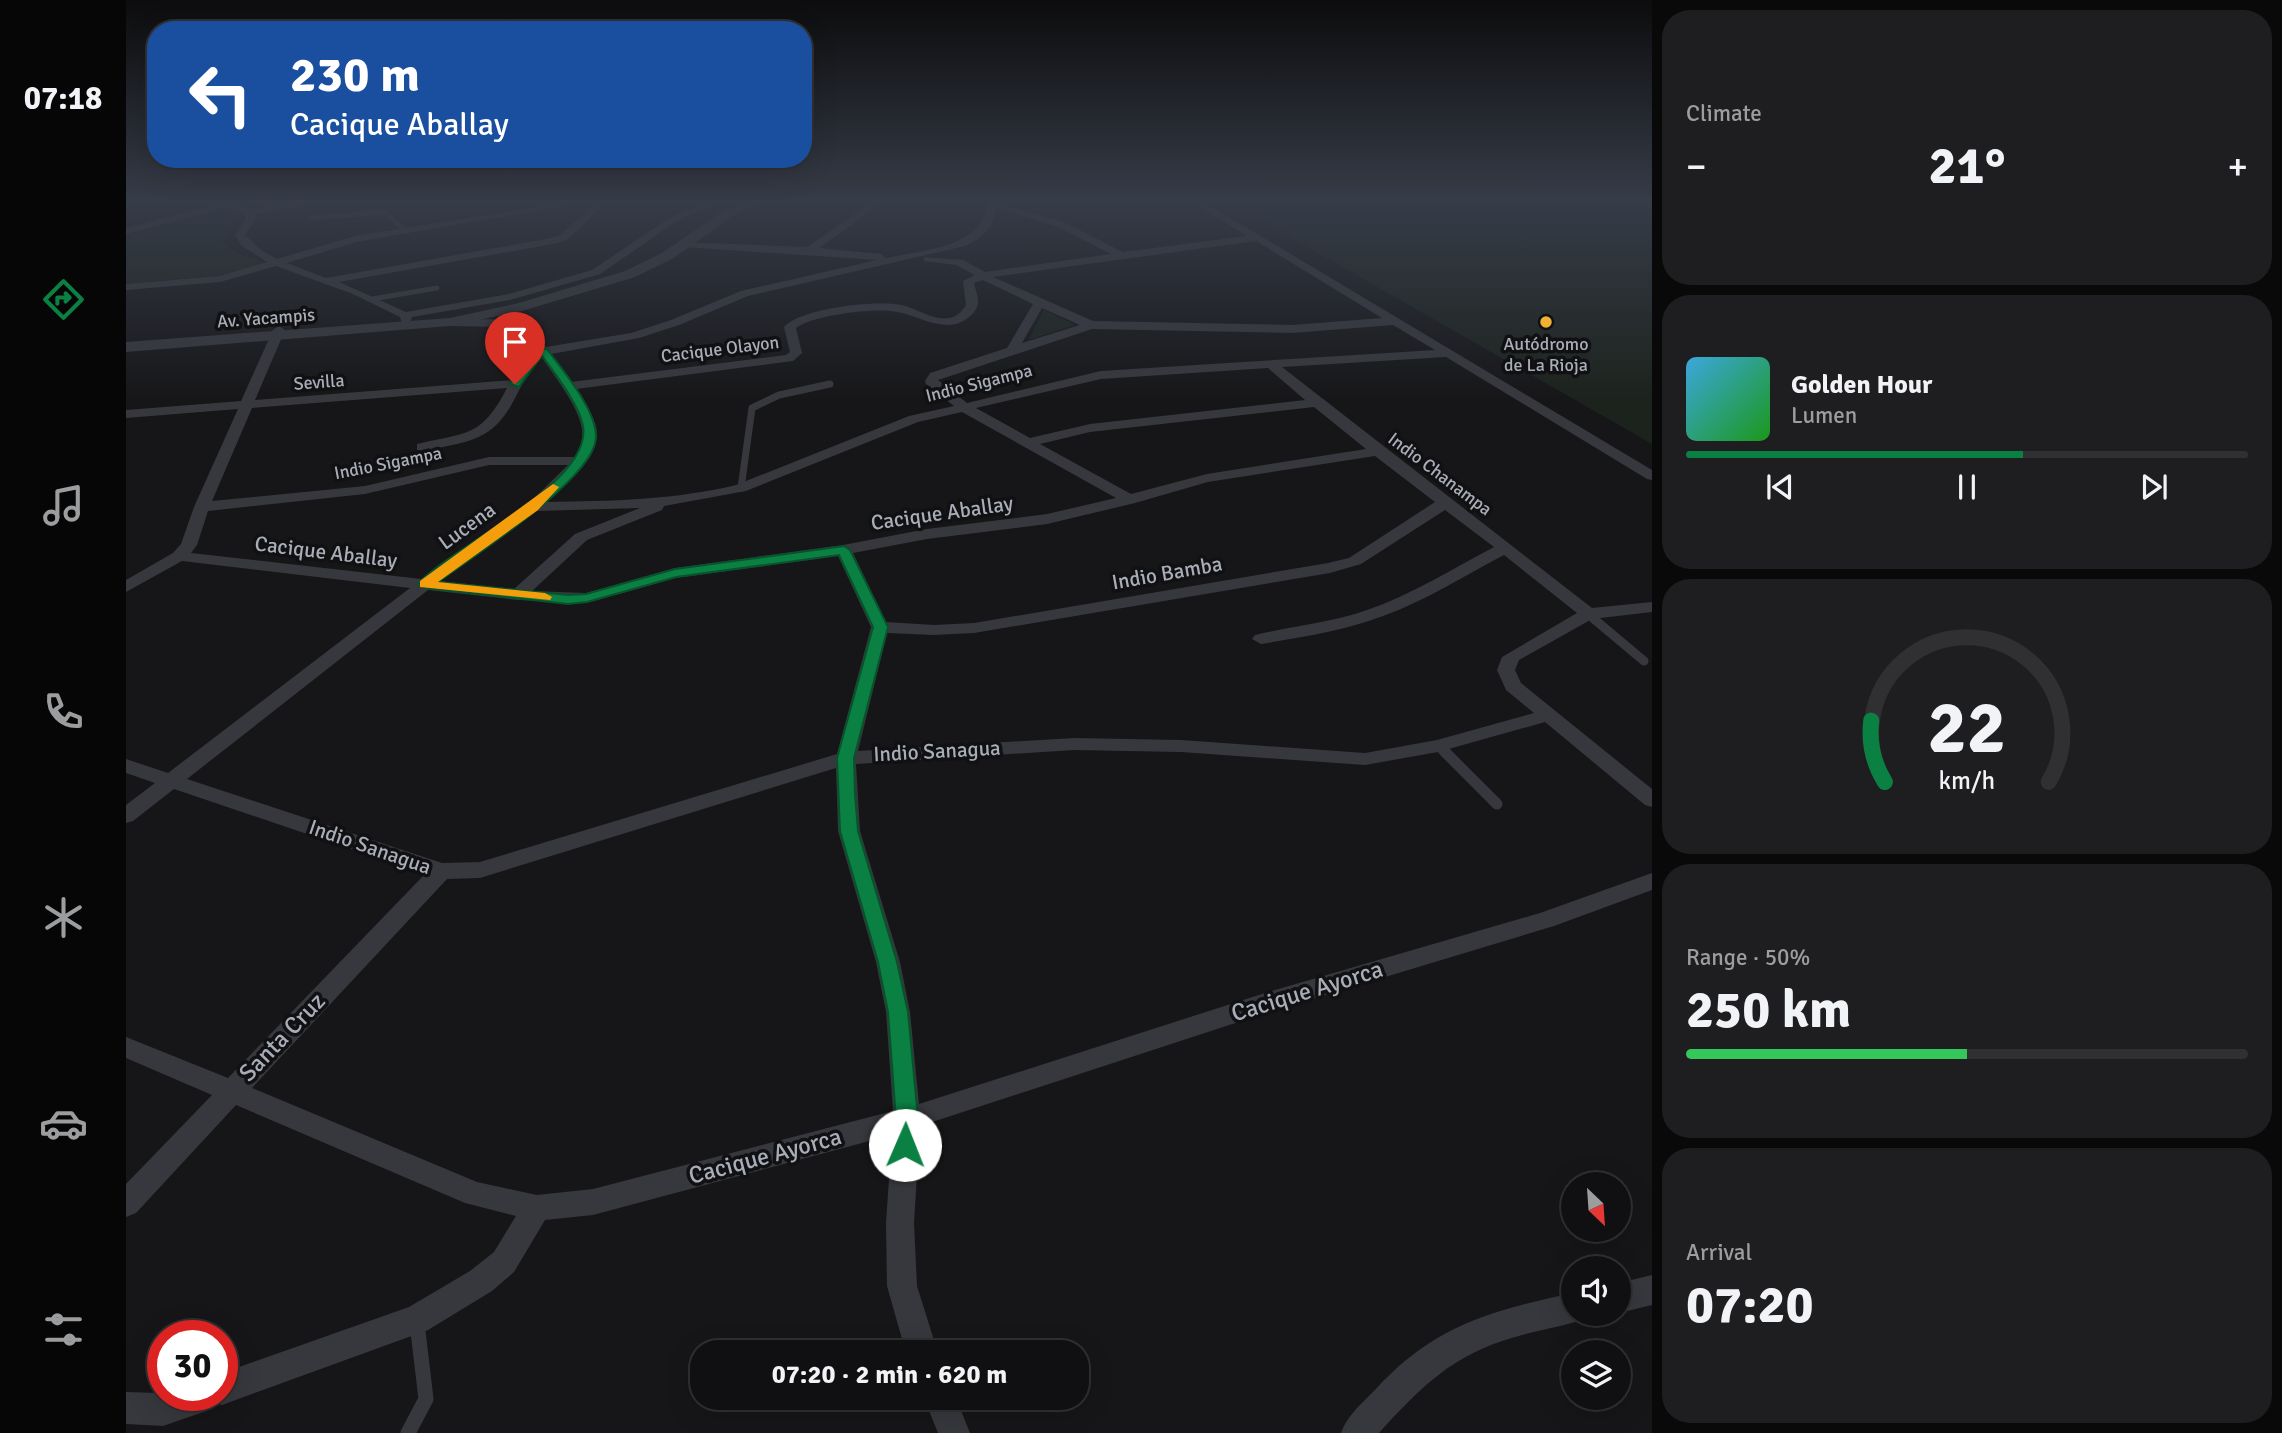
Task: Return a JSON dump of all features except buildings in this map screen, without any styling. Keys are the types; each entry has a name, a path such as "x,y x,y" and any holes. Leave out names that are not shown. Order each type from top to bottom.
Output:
{"street":[{"path":"126,287 220,279 258,268"},
{"path":"293,268 372,299 390,312 406,318 510,297 602,268"},
{"path":"326,281 401,268"},
{"path":"126,341 277,333 501,305 604,276 623,268"},
{"name":"Av. Yacampis","path":"126,347 277,333 450,323 602,284 643,268"},
{"path":"422,447 485,429 492,424 515,384 536,356 543,351 608,343 663,327 727,298 855,268"},
{"path":"968,268 1006,288 1091,325"},
{"path":"983,275 1021,268"},
{"path":"1305,268 1652,476"},
{"path":"1323,268 1652,462"},
{"name":"Cacique Olayon","path":"568,386 789,358 796,353 789,327 800,320 892,307 935,320 960,318 973,305 974,299 968,281 983,275"},
{"path":"1013,349 1040,302"},
{"path":"1130,500 964,407 931,382 935,376 1091,325 1292,329 1394,321"},
{"name":"Lucena","path":"126,816 425,584 533,507 580,461 590,440 589,423 568,386 529,331 517,323 450,323"},
{"path":"126,587 178,556 190,545 202,507 277,333"},
{"name":"Indio Sigampa","path":"533,507 689,501 741,488 888,427 1101,375 1447,353"},
{"name":"Indio Chanampa","path":"1269,363 1315,403 1506,547 1588,614"},
{"name":"Sevilla","path":"126,414 515,384"},
{"path":"1027,443 1090,428 1315,403"},
{"name":"Cacique Aballay","path":"178,556 518,595 587,598 675,573 844,550 927,534 1047,519 1130,500 1207,478 1377,451"},
{"name":"Indio Sigampa","path":"202,507 365,490 489,461 580,461"},
{"name":"Indio Bamba","path":"880,627 934,630 974,628 1330,568 1355,561 1445,503"},
{"path":"518,595 581,537 664,504"},
{"path":"1261,639 1335,625 1377,612 1506,547"},
{"path":"844,550 880,627 846,758 849,831 888,962 898,1012 907,1119 900,1223 902,1286 918,1340"},
{"path":"1652,607 1588,614 1511,657 1506,670 1513,686 1652,800"},
{"name":"Indio Sanagua","path":"126,766 441,871 480,870 846,758 1074,744 1181,746 1365,759 1438,746 1547,715"},
{"name":"Santa Cruz","path":"126,1204 229,1092 441,871"},
{"name":"Cacique Ayorca","path":"126,1047 475,1194 537,1208 593,1202 907,1119 1252,1007 1546,920 1652,881"},
{"path":"238,1383 417,1319 481,1282 504,1262 537,1208"},
{"path":"1631,1294 1652,1290"},
{"path":"1357,1433 1423,1365 1470,1338 1516,1320 1561,1311"},
{"path":"126,1408 147,1409"},
{"path":"945,1410 954,1433"}],"lane":[{"path":"372,299 438,288"},
{"path":"741,488 752,408 761,401 830,384"},
{"path":"1588,614 1644,661"},
{"path":"1438,746 1497,804"},
{"path":"408,1433 426,1399 417,1319"}],"shaded area":[{"path":"126,268 248,268 222,275 126,284"},
{"path":"1344,268 1652,268 1652,444"},
{"path":"1044,310 1075,325 1028,340"}],"slow traffic":[{"path":"545,597 425,584 533,507 553,487"}],"place":[{"name":"Autódromo de La Rioja","path":"1546,322"}],"route":[{"path":"515,384 536,356 543,351 582,407 589,423 590,440 580,461 533,507 425,584 518,595 587,598 646,579 675,573 844,550 880,627 846,758 847,795 849,831 888,962 898,1012 907,1119 905,1145"}]}
